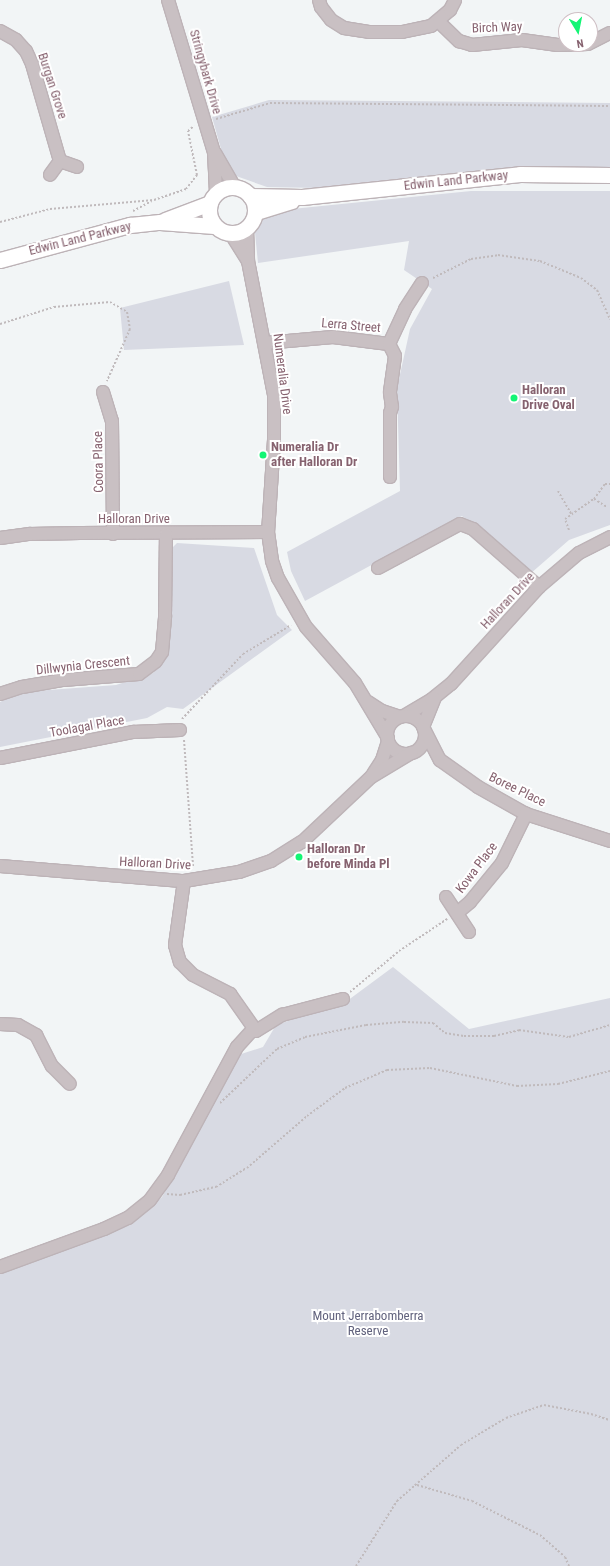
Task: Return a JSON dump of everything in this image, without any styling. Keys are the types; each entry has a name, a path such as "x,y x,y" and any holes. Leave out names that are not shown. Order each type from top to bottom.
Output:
{"main road":[{"name":"Edwin Land Parkway","path":"250,196 302,197 520,174 610,175"},
{"path":"229,187 236,187 250,196 256,212 247,229 231,234 214,226 209,215 213,198 229,187"},
{"name":"Edwin Land Parkway","path":"256,212 302,197"},
{"name":"Edwin Land Parkway","path":"160,222 213,198"},
{"name":"Edwin Land Parkway","path":"0,260 100,232 160,222 214,226"}],"street":[{"name":"Stringybark Drive","path":"168,0 214,152 236,187"},
{"path":"319,0 321,8 332,20 344,28 369,32 402,32 422,30 439,22 450,10 455,0"},
{"name":"Birch Way","path":"439,22 459,41 472,45 522,40 558,45"},
{"name":"Burgan Grove","path":"0,31 16,40 30,59 60,161"},
{"name":"Birch Way","path":"598,39 610,33"},
{"name":"Stringybark Drive","path":"213,198 214,152"},
{"path":"50,175 60,161 77,167"},
{"name":"Numeralia Drive","path":"247,229 248,261 265,343 275,415 268,532 278,578 306,627 348,674 367,701 388,740"},
{"name":"Numeralia Drive","path":"231,234 248,261"},
{"name":"Lerra Street","path":"265,343 333,337 389,344 405,309 422,283"},
{"path":"389,344 395,356 390,393 392,407 390,413 390,477"},
{"name":"Coora Place","path":"103,392 112,421 113,534"},
{"path":"378,568 460,524 473,529 539,587"},
{"name":"Halloran Drive","path":"0,538 30,534 268,532"},
{"name":"Dillwynia Crescent","path":"0,694 22,687 62,680 139,674 156,661 162,652 165,614 166,534"},
{"name":"Halloran Drive","path":"402,717 436,696 454,680 539,587 579,553 610,537"},
{"name":"Halloran Drive","path":"424,728 436,696"},
{"name":"Numeralia Drive","path":"367,701 382,711 402,717"},
{"path":"402,717 417,719 424,728 424,741 412,753 397,751 388,740 390,726 402,717"},
{"name":"Boree Place","path":"424,728 440,760"},
{"name":"Toolagal Place","path":"0,758 133,732 180,730"},
{"name":"Halloran Drive","path":"371,777 382,760 388,740"},
{"name":"Halloran Drive","path":"0,866 189,881 239,872 271,861 302,842 371,777 412,753"},
{"name":"Boree Place","path":"412,753 428,754 440,760 459,775 526,814 610,841"},
{"name":"Kowa Place","path":"457,913 470,902 502,862 526,814"},
{"path":"189,881 175,945 180,962 193,975 230,994 255,1030"},
{"path":"446,897 470,932"},
{"path":"0,1267 104,1229 134,1214 156,1194 168,1175 237,1047 255,1030 278,1017 340,999"},
{"path":"0,1024 18,1025 36,1034 52,1066 70,1084"}],"path":[{"path":"214,120 270,103 610,106"},
{"path":"0,222 45,210 157,200 186,189 196,180 198,172 188,131 193,126"},
{"path":"422,283 471,259 498,255 540,261 581,278 597,290 610,319"},
{"path":"0,324 54,307 110,302 127,312 130,329 103,392"},
{"path":"569,530 564,519 594,499 605,484 610,484"},
{"path":"558,492 572,515"},
{"path":"594,499 607,507"},
{"path":"189,881 186,747 180,730 181,720 192,705 243,654 291,625"},
{"path":"340,999 399,951 457,913"},
{"path":"218,1105 277,1049 305,1037 366,1025 404,1022 433,1023 445,1033 464,1036 494,1036 519,1030 569,1038 610,1025"},
{"path":"156,1194 180,1195 216,1187 247,1168 307,1116 345,1088 387,1070 430,1068 517,1086 558,1084 610,1071"},
{"path":"356,1566 397,1501 461,1445 506,1418 544,1405 591,1414 610,1420"},
{"path":"417,1485 472,1501 540,1535 564,1557 569,1566"}],"green space":[{"path":"269,100 610,103 610,169 319,188 267,187 236,176 225,163 212,117"},
{"path":"471,191 610,191 610,525 569,540 530,574 462,516 305,601 291,571 287,552 400,491 397,388 410,329 432,289 404,270 409,241 258,263 254,223 272,211"},
{"path":"229,281 244,345 124,350 120,308"},
{"path":"177,543 254,548 277,615 292,630 183,709 167,707 147,718 0,747 0,702 21,692 116,685 153,673 167,655 172,617 170,550"},
{"name":"Mount Jerrabomberra Reserve","path":"393,967 469,1029 610,998 610,1566 0,1566 0,1272 130,1225 162,1197 238,1055 263,1047 276,1025 347,1001"}],"place":[{"name":"Halloran Drive Oval","path":"514,398"},
{"name":"Numeralia Dr after Halloran Dr","path":"263,455"},
{"name":"Halloran Dr before Minda Pl","path":"299,857"}]}
